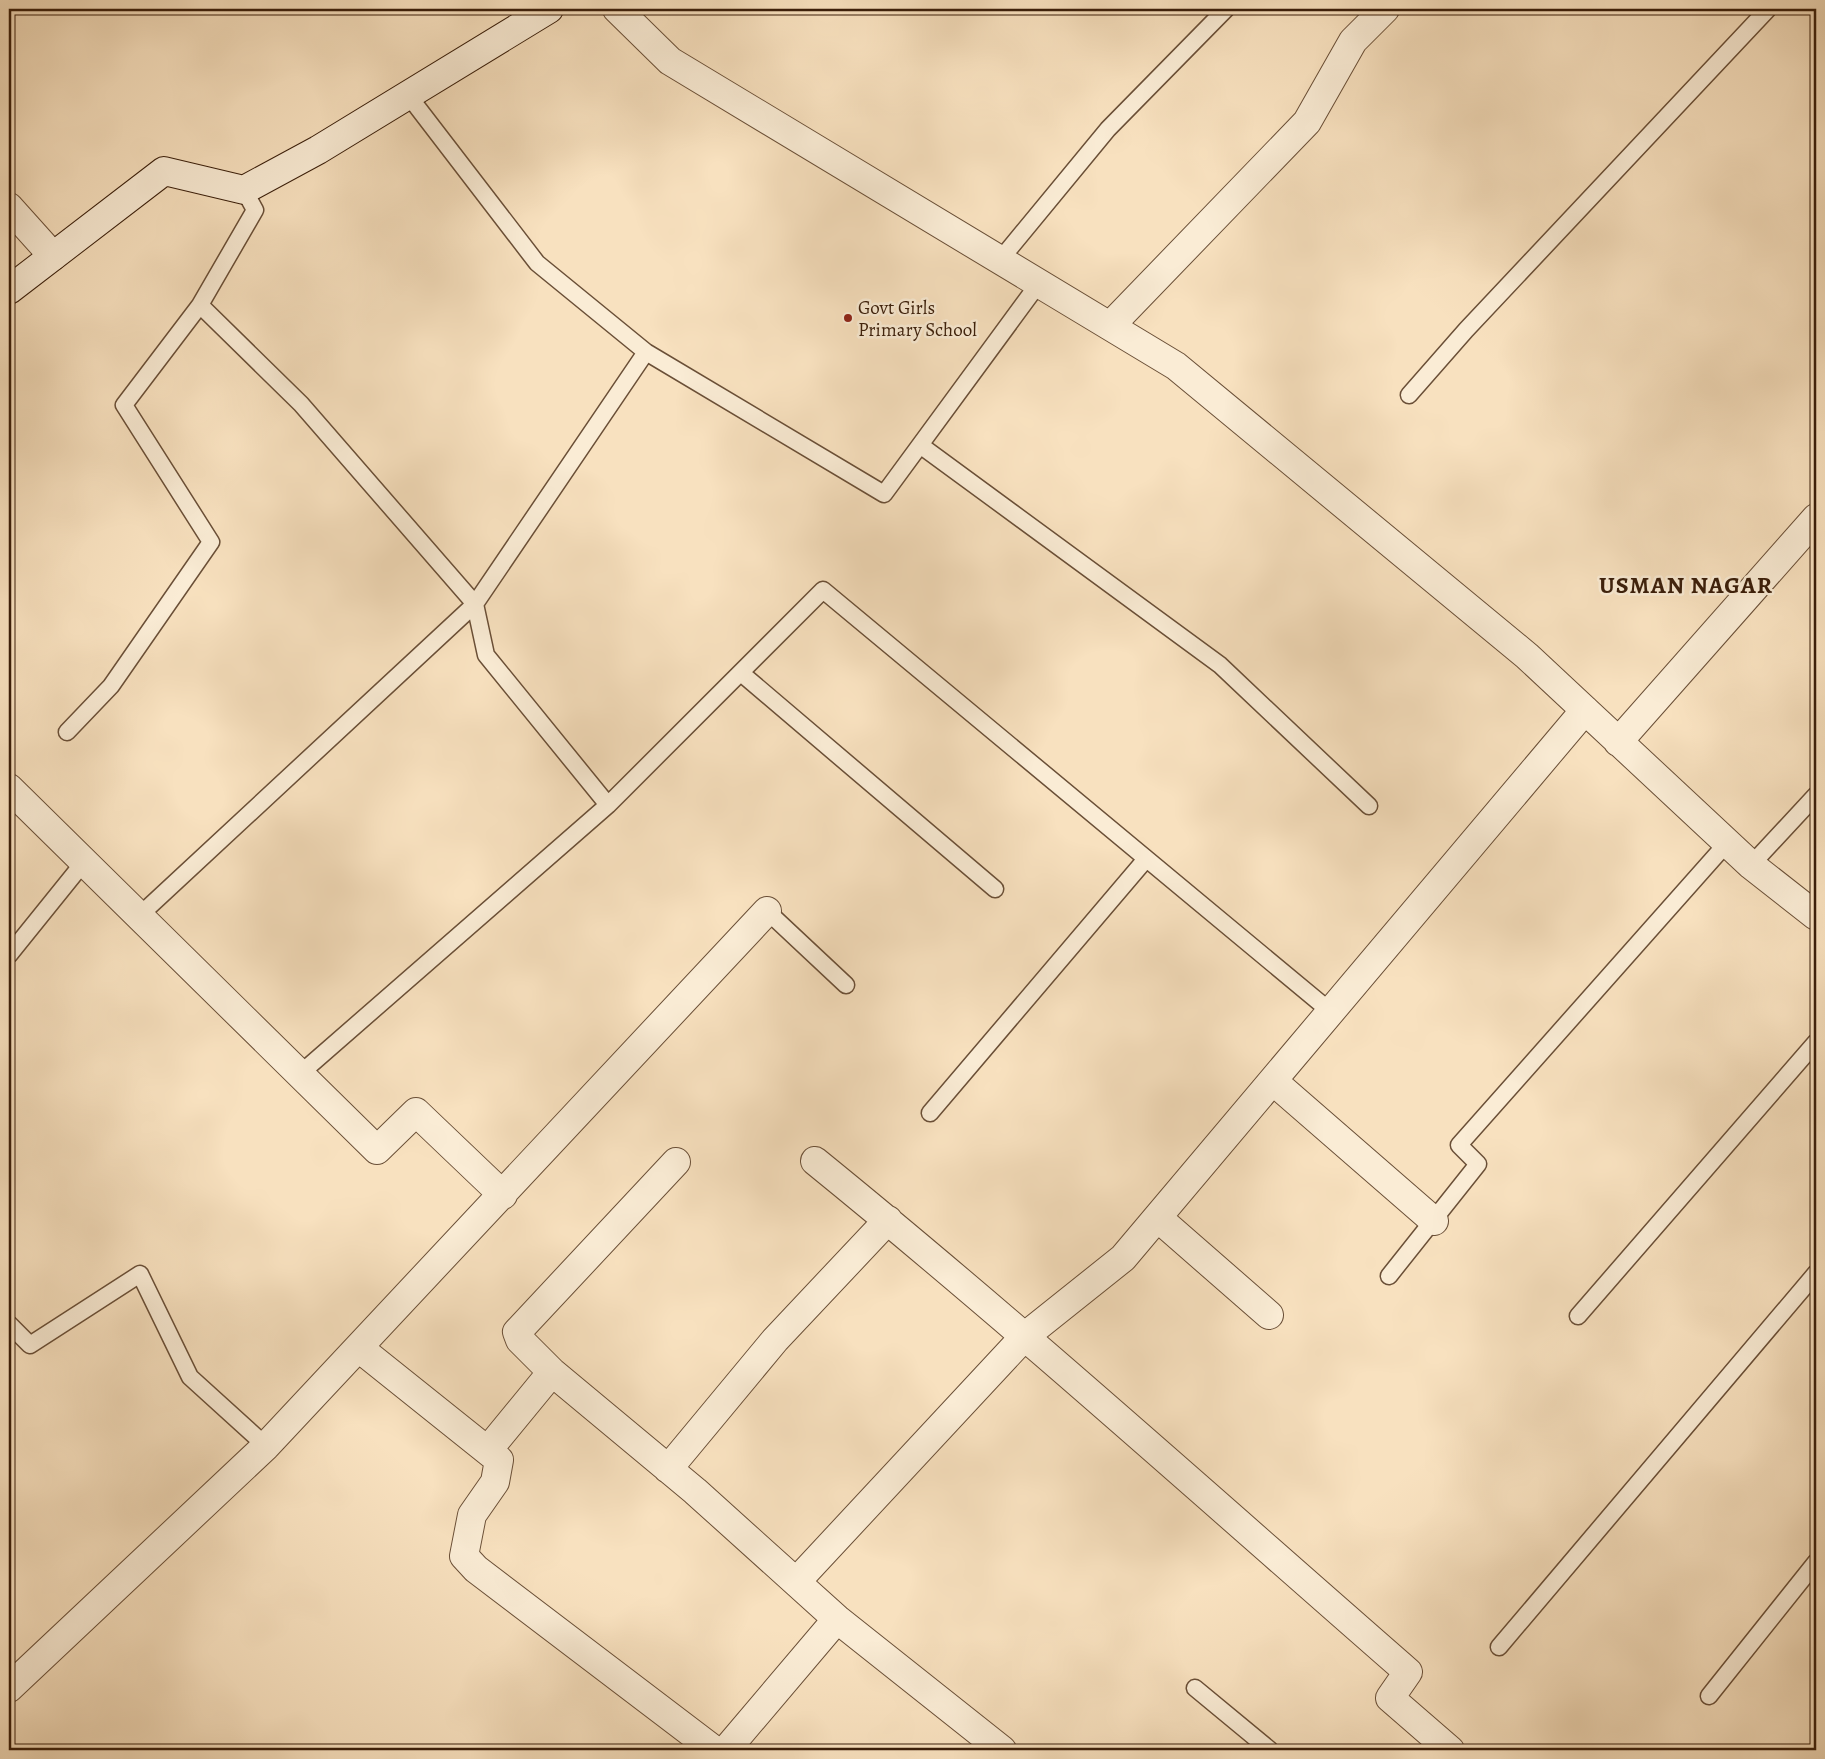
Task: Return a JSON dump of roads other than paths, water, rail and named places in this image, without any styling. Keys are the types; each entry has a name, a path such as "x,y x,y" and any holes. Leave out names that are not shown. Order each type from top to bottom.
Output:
{"street":[{"path":"9,290 164,171 244,190 318,150 549,9"},
{"path":"617,9 670,61 1176,366 1527,656 1751,865 1816,916"},
{"path":"1110,326 1308,122 1353,41 1385,9"},
{"path":"9,207 53,256"},
{"path":"1618,742 1816,518"},
{"path":"796,1582 1024,1337 1123,1258 1585,710"},
{"path":"9,788 302,1074 377,1150 416,1112 503,1195"},
{"path":"9,1688 266,1446 767,911"},
{"path":"1273,1081 1434,1221"},
{"path":"815,1161 888,1220 1024,1337 1408,1672 1390,1698 1450,1750"},
{"path":"676,1162 517,1332 520,1340 552,1372 668,1469 838,1619 1002,1750"},
{"path":"1158,1218 1269,1315"},
{"path":"668,1469 775,1340 888,1220"},
{"path":"359,1348 499,1460 494,1482 472,1515 464,1556 484,1575 714,1750"},
{"path":"488,1450 552,1372"},
{"path":"726,1750 838,1619"}],"lane":[{"path":"1000,260 1108,130 1226,9"},
{"path":"1409,395 1466,330 1768,9"},
{"path":"408,95 537,263 646,352 884,494 1039,283"},
{"path":"67,732 111,686 211,542 124,405 200,306 255,210 244,190"},
{"path":"200,306 301,404 475,604 486,655 608,805"},
{"path":"139,916 475,604 646,352"},
{"path":"920,445 1220,665 1369,806"},
{"path":"302,1074 608,805 823,590 1331,1012"},
{"path":"741,673 995,889"},
{"path":"1751,865 1816,794"},
{"path":"1389,1276 1478,1164 1460,1145 1727,843"},
{"path":"930,1113 1146,859"},
{"path":"9,955 84,862"},
{"path":"767,911 846,985"},
{"path":"1578,1316 1816,1042"},
{"path":"1499,1647 1816,1272"},
{"path":"9,1324 30,1345 140,1274 190,1377 266,1446"},
{"path":"1709,1696 1816,1562"},
{"path":"1195,1688 1264,1748"}],"place":[{"name":"Govt Girls Primary School","path":"848,318"}],"district":[{"name":"USMAN NAGAR","path":"1686,585"}]}
